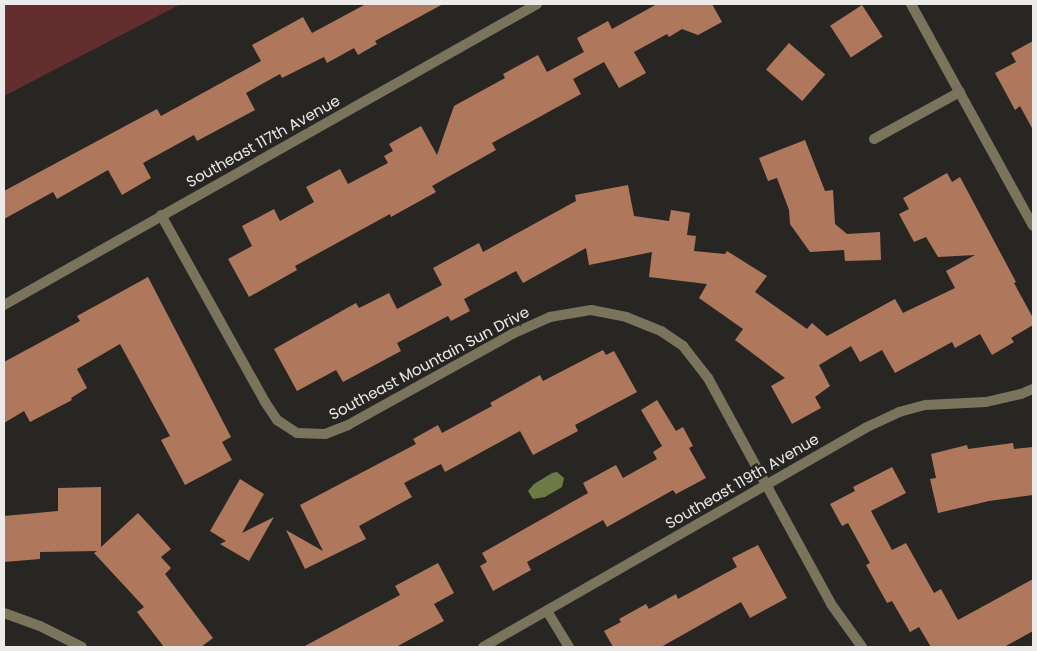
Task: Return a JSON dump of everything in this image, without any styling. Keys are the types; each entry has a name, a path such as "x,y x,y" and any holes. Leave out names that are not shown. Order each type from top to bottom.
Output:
{"street":[{"name":"Southeast 117th Avenue","path":"4,305 537,4"},
{"path":"911,4 1033,226"},
{"path":"874,139 960,92"},
{"name":"Southeast Mountain Sun Drive","path":"161,215 265,402 277,420 297,433 325,434 348,426 512,334 550,317 591,310 626,318 661,331 683,346 708,378 831,604 862,647"},
{"name":"Southeast 119th Avenue","path":"483,647 865,428 899,412 926,405 986,402 1033,389"},
{"path":"547,611 569,647"},
{"path":"4,613 40,626 82,647"}],"shaded area":[{"path":"4,4 181,4 4,96"},
{"path":"557,472 564,478 562,487 545,497 533,499 528,491 534,484"}],"building":[{"path":"366,4 443,4 375,41 377,44 358,55 354,48 327,63 324,57 282,78 280,74 246,93 255,110 197,141 194,135 143,163 151,178 122,195 108,170 57,199 53,192 4,219 4,191 157,109 161,116 261,61 252,45 303,17 312,33"},
{"path":"657,4 712,4 722,22 698,35 682,29 669,37 667,34 634,52 646,73 619,88 604,62 573,79 581,94 492,143 496,150 432,186 436,192 391,217 390,214 295,266 297,270 249,297 228,259 252,246 242,226 274,209 280,221 314,202 306,187 340,169 348,184 388,163 384,156 393,151 389,144 421,126 437,155 454,106 505,78 503,74 538,55 547,72 584,52 577,38 608,21 612,29"},
{"path":"862,5 883,37 851,58 830,26"},
{"path":"1033,41 1033,130 1020,106 1015,110 995,73 1016,62 1011,53"},
{"path":"789,43 825,74 802,101 766,69"},
{"path":"805,140 825,191 833,190 835,224 847,234 880,232 881,260 845,261 844,250 810,252 790,224 789,210 777,178 768,181 759,158"},
{"path":"947,173 952,182 960,177 1016,282 1014,283 1033,318 1033,325 1011,338 1014,342 992,355 980,334 955,348 952,342 895,373 882,350 860,362 851,346 819,365 830,386 815,397 821,408 792,424 771,386 785,378 735,340 743,329 699,298 707,284 649,277 652,252 589,265 586,248 523,283 516,271 464,299 470,311 451,321 448,316 397,343 401,351 343,382 336,370 297,391 274,349 356,303 359,308 389,293 397,309 442,285 433,268 479,243 483,252 576,201 575,195 628,185 634,216 669,221 671,210 690,213 687,235 696,236 694,251 725,254 727,251 767,276 755,292 807,329 812,323 827,336 895,299 903,313 955,288 946,271 975,255 938,257 926,237 914,242 899,214 909,209 903,198"},
{"path":"148,277 231,437 222,442 232,460 185,485 161,440 170,436 120,344 77,369 87,388 71,398 72,400 30,422 24,411 4,423 4,362 80,321 77,316"},
{"path":"603,350 606,355 614,351 637,392 575,425 578,431 533,455 520,431 445,472 441,464 404,483 412,497 359,526 366,539 305,569 286,530 323,551 300,505 416,444 413,439 438,425 442,433 492,406 490,403 540,375 543,381"},
{"path":"657,400 676,431 683,427 693,446 689,448 706,478 676,494 673,490 607,527 603,520 527,562 531,570 493,591 480,566 487,562 482,553 588,493 583,483 616,465 623,478 657,459 653,452 662,446 641,410"},
{"path":"1013,443 1014,449 1033,447 1033,495 989,501 938,513 930,479 936,478 931,454 967,445 968,449"},
{"path":"892,467 906,493 871,511 892,550 906,543 934,593 941,589 958,620 1033,579 1033,631 1004,647 931,647 919,627 910,632 892,601 887,603 866,565 870,563 848,523 842,526 830,504 855,491 853,487"},
{"path":"240,479 264,494 242,533 274,517 249,561 220,544 226,541 210,531"},
{"path":"101,487 101,547 138,513 171,549 161,557 171,568 165,574 213,638 201,647 164,647 137,612 144,607 94,553 97,551 40,552 40,559 4,562 4,516 58,511 58,488"},
{"path":"758,545 787,598 750,618 741,602 661,647 613,647 604,631 621,622 619,619 646,604 649,609 676,594 678,599 737,567 732,558"},
{"path":"438,563 454,593 434,604 444,621 396,647 303,647 400,595 395,586"}]}
